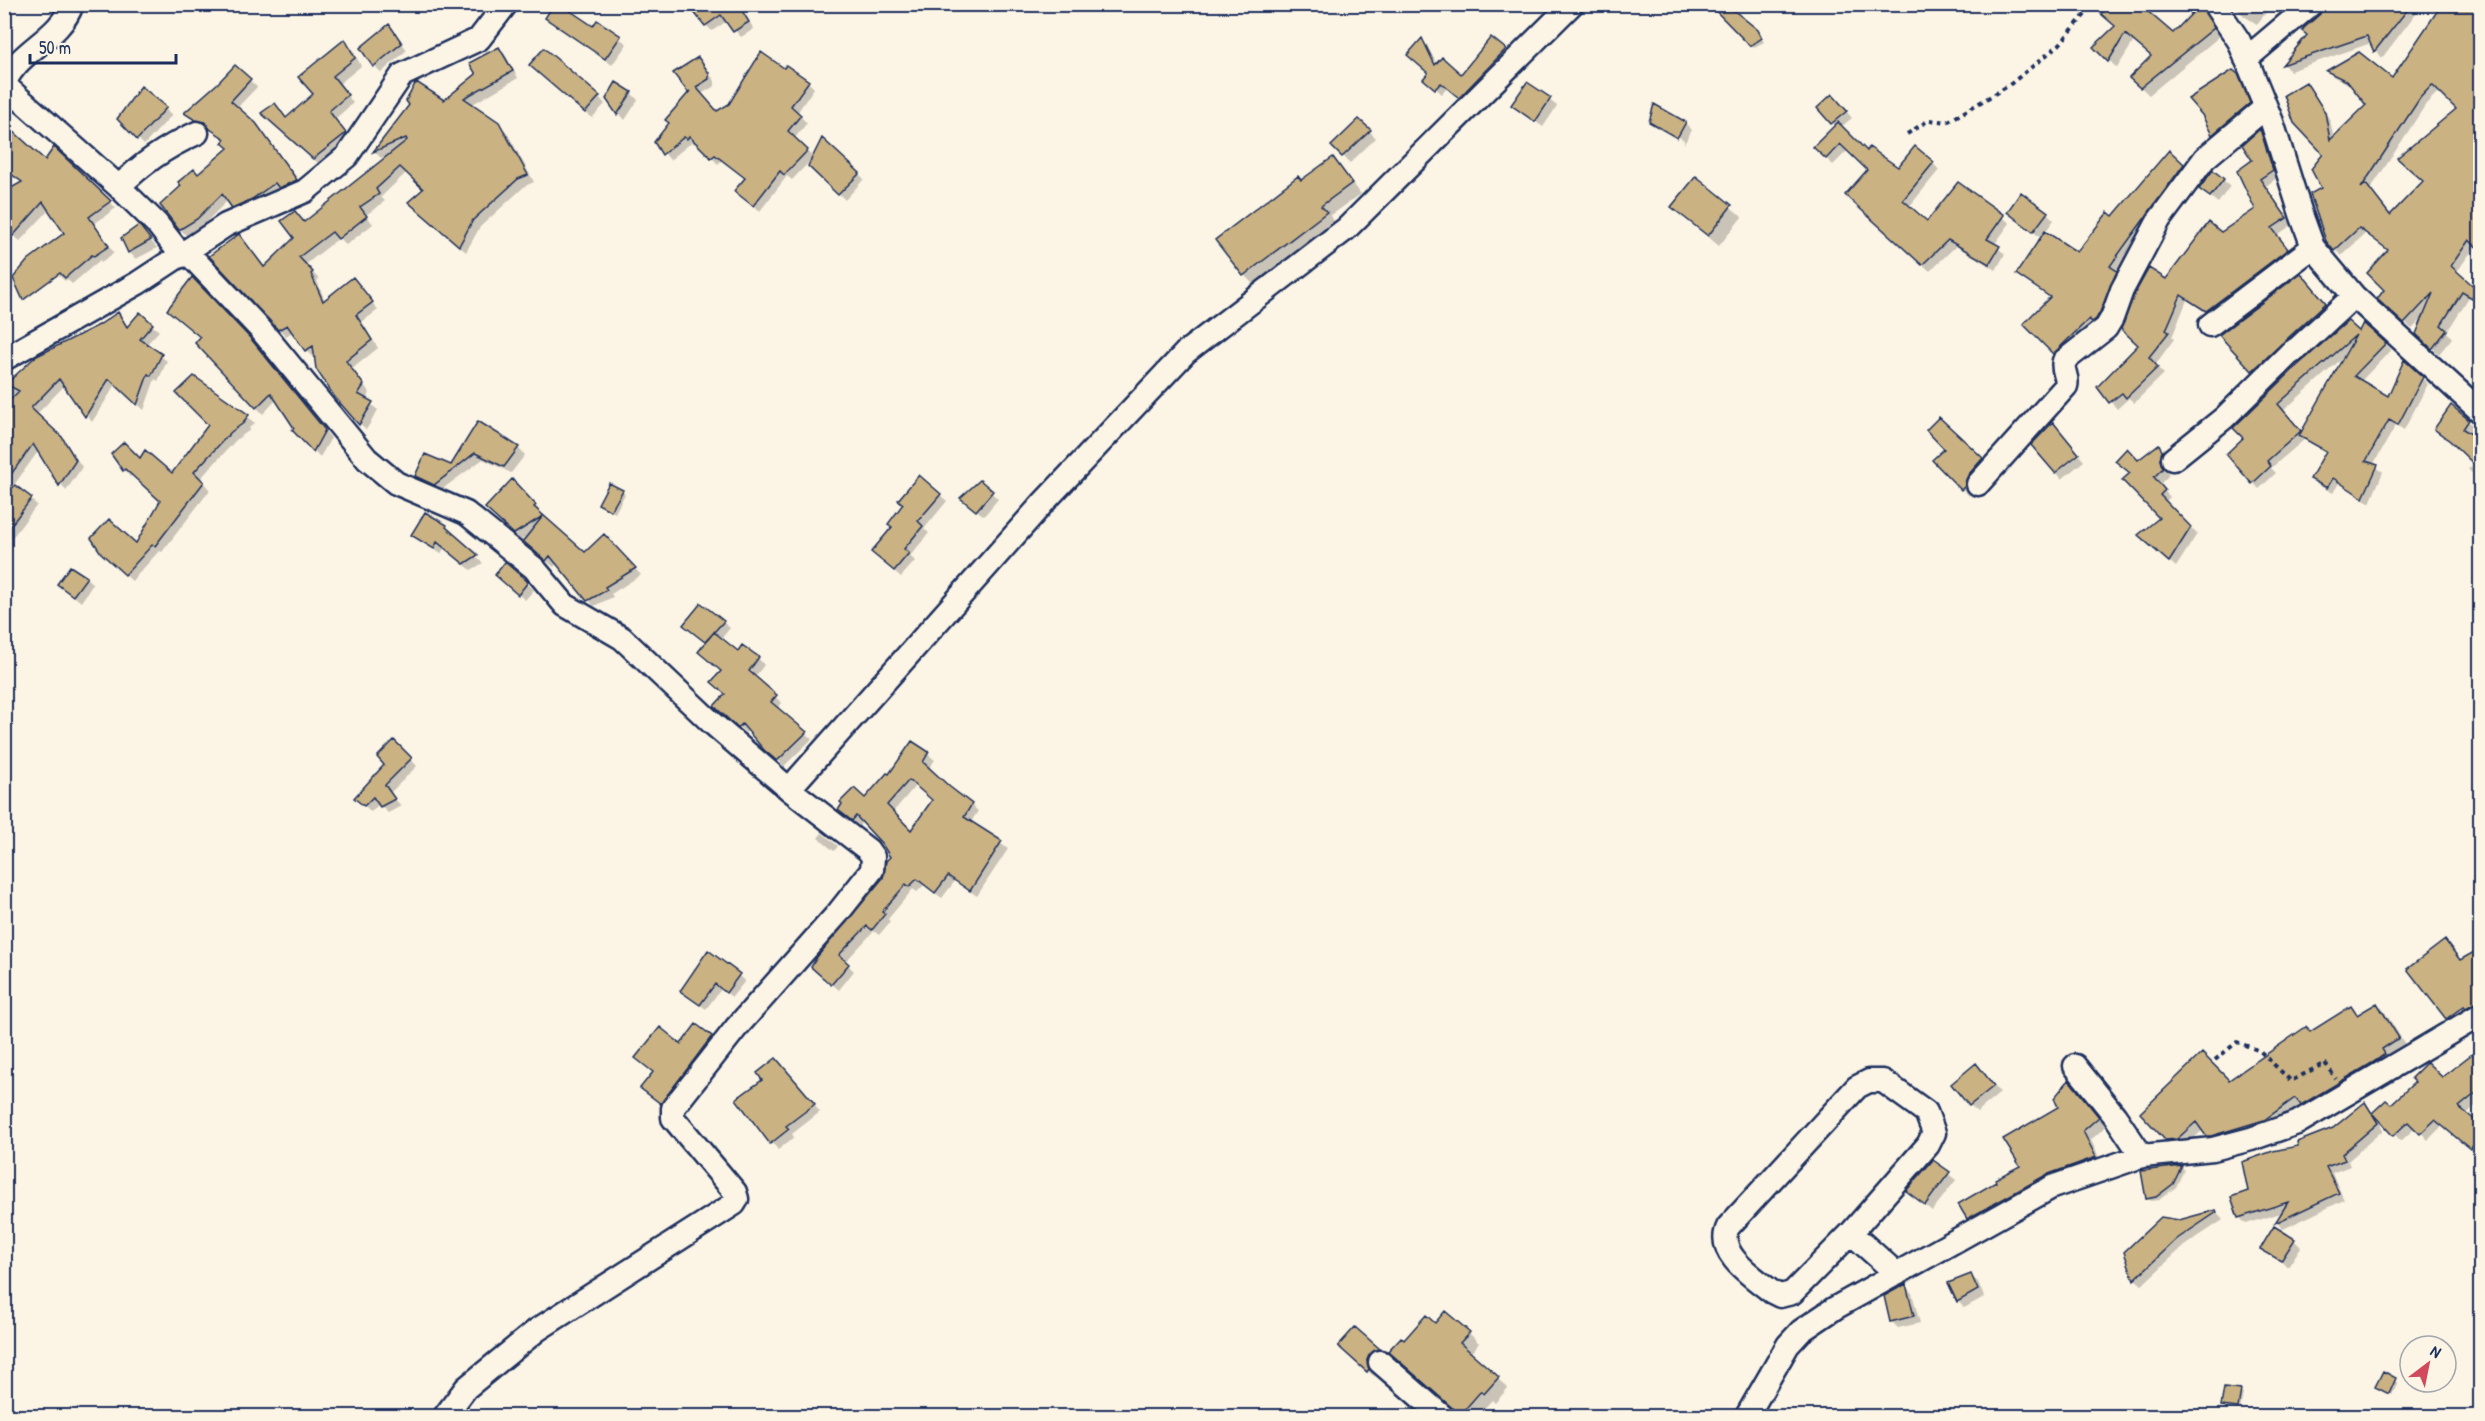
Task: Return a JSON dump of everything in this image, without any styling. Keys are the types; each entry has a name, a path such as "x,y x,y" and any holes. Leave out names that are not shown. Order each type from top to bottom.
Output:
{"street":[{"path":"72,4 63,23 54,34 35,47 5,82 10,90 158,224 184,254 261,330 367,459 396,483 466,513 534,568 565,605 622,638 712,723 789,789 868,850 873,857 872,870 838,913 736,1028 673,1108 673,1118 735,1192 737,1199 734,1203 537,1330 466,1388 445,1416"},
{"path":"4,359 184,254 226,225 305,191 346,156 402,75 479,39 506,4"},
{"path":"789,789 1044,502 1186,352 1346,229 1572,4"},
{"path":"2214,4 2239,41 2246,58 2266,108 2313,247 2354,296 2481,411"},
{"path":"2246,58 2312,4"},
{"path":"1978,484 2066,386 2068,380 2062,366 2064,362 2106,328 2122,290 2159,220 2183,186 2205,158 2266,108"},
{"path":"119,187 138,168 197,133"},
{"path":"2210,325 2313,247"},
{"path":"2173,459 2224,418 2289,354 2354,296"},
{"path":"1748,1416 1788,1346 1801,1331 1835,1308 2052,1187 2142,1156 2213,1149 2252,1139 2297,1123 2481,1015"},
{"path":"2075,1066 2115,1116 2142,1156"},
{"path":"1869,1081 1883,1081 1926,1112 1932,1122 1934,1133 1928,1145 1851,1233 1792,1293 1780,1296 1772,1292 1731,1256 1725,1244 1724,1235 1728,1227 1857,1087 1869,1081"},
{"path":"1851,1233 1898,1274"},
{"path":"1380,1362 1442,1416"}],"path":[{"path":"1908,134 1929,120 1947,122 2008,86 2059,45 2094,4"},
{"path":"2215,1060 2237,1042 2260,1051 2291,1081 2325,1063 2346,1095"}],"building":[{"path":"554,4 560,4 593,26 597,20 621,36 605,59 545,18"},
{"path":"701,4 738,4 749,22 733,32 721,15 705,26 693,11"},
{"path":"1709,4 1726,4 1758,30 1762,38 1750,46"},
{"path":"2109,4 2139,4 2173,33 2201,4 2214,28 2140,88 2129,78 2151,56 2125,34 2108,62 2093,47 2115,26 2101,14"},
{"path":"2324,4 2412,4 2374,52 2367,36 2282,65 2307,35 2302,31 2320,14"},
{"path":"2442,4 2481,4 2481,251 2469,240 2451,266 2478,290 2472,298 2462,292 2441,325 2447,330 2432,349 2416,334 2433,293 2404,324 2377,299 2384,290 2367,273 2388,250 2359,228 2334,251 2326,241 2310,194 2321,188 2311,169 2323,154 2294,123 2284,95 2306,82 2325,112 2330,140 2366,105 2347,81 2326,71 2359,52 2392,78","holes":["2432,85 2456,109 2397,158 2423,181 2390,215 2366,184 2361,188 2420,98"]},
{"path":"389,24 402,43 373,67 360,48"},
{"path":"1491,37 1506,49 1459,98 1441,83 1435,89 1423,79 1428,73 1407,55 1422,38 1435,65 1442,57 1461,74"},
{"path":"345,39 355,58 333,76 348,95 329,111 346,133 313,159 261,113 275,103 286,118 313,94 298,77"},
{"path":"499,47 513,71 464,98 499,122 528,175 518,179 473,220 459,246 408,202 423,189 400,167 376,189 379,194 360,207 367,216 338,239 332,232 299,257 313,272 311,274 323,301 353,277 373,302 356,315 372,340 346,361 364,385 358,394 373,402 359,425 334,396 316,369 313,346 305,351 287,325 278,330 209,256 239,234 264,267 294,238 281,221 295,211 304,222 407,140 406,138 373,152 409,105 406,101 415,84 418,83 444,100 476,74 469,63"},
{"path":"544,48 600,96 585,113 529,65"},
{"path":"761,52 784,68 786,65 809,81 791,106 801,115 788,131 808,150 784,175 780,171 753,206 734,191 745,178 715,155 711,158 689,136 687,139 684,137 662,155 654,142 669,123 665,120 690,91 688,92 673,73 698,57 709,73 709,79 696,87 717,111 729,104"},
{"path":"235,65 251,79 231,101 256,123 297,180 279,188 275,183 252,199 232,208 222,194 197,219 179,230 160,205 181,186 178,182 194,169 198,174 228,148 222,143 225,139 210,129 205,122 195,120 184,113"},
{"path":"2233,70 2238,74 2250,103 2212,135 2202,115 2188,99"},
{"path":"616,82 632,92 617,115 606,99"},
{"path":"1527,82 1551,98 1535,122 1511,105"},
{"path":"141,86 167,107 137,140 117,119"},
{"path":"1832,94 1847,111 1831,124 1817,108"},
{"path":"1654,104 1686,122 1677,138 1649,122"},
{"path":"1359,119 1371,130 1342,157 1331,146"},
{"path":"1838,122 1867,151 1869,147 1898,167 1915,146 1934,162 1903,200 1927,221 1958,182 2004,215 1987,239 2000,246 1989,264 1948,240 1922,265 1845,195 1867,170 1840,144 1826,159 1813,147"},
{"path":"2260,129 2273,170 2260,179 2287,218 2272,228 2288,249 2206,311 2181,295 2166,330 2169,332 2149,357 2158,367 2126,398 2122,393 2109,403 2097,387 2138,345 2121,329 2134,295 2149,268 2166,279 2209,222 2221,232 2255,209 2237,171 2252,160 2242,145"},
{"path":"12,130 45,160 54,147 111,201 89,217 109,246 94,256 92,255 65,278 60,273 23,300 13,278 28,260 64,233 43,202 13,236 4,228 4,192 22,182 4,169 4,139"},
{"path":"822,138 860,173 838,195 808,166"},
{"path":"2169,150 2184,164 2110,266 2117,271 2100,312 2096,319 2092,322 2089,319 2053,354 2023,324 2050,297 2016,274 2045,231 2077,252 2108,212 2113,216"},
{"path":"1333,157 1352,183 1321,206 1327,212 1243,276 1215,240 1298,176 1301,180"},
{"path":"2213,170 2224,179 2210,197 2199,189"},
{"path":"1696,176 1732,205 1708,236 1671,207"},
{"path":"2021,192 2048,212 2033,232 2007,212"},
{"path":"139,225 151,240 128,253 121,238"},
{"path":"2301,273 2326,303 2252,371 2219,335"},
{"path":"192,277 251,339 325,430 313,452 292,430 294,428 271,393 256,408 195,343 200,337 167,310"},
{"path":"118,312 127,327 140,312 153,324 140,339 162,354 151,376 148,374 137,405 109,379 85,417 59,379 31,408 62,437 76,460 59,486 33,444 4,484 4,406 19,391 6,384 35,357 99,325"},
{"path":"2348,321 2359,331 2363,323 2386,343 2354,376 2388,396 2404,360 2423,377 2398,425 2389,420 2366,461 2378,465 2363,498 2333,478 2327,488 2310,479 2326,451 2299,436 2356,335 2278,404 2301,431 2267,461 2271,466 2252,484 2226,454 2243,438 2233,428 2298,365"},
{"path":"194,376 249,415 245,422 231,432 194,472 204,482 155,546 152,545 125,575 101,553 91,538 109,519 136,543 160,501 125,469 123,471 111,454 124,442 140,458 145,450 172,473 208,425 176,393"},
{"path":"2451,405 2469,420 2463,429 2481,440 2481,471 2434,429"},
{"path":"1939,417 1983,458 1968,475 1965,486 1961,490 1932,460 1944,449 1926,430"},
{"path":"478,421 519,447 504,467 475,453 434,485 415,476 425,454 451,465"},
{"path":"2053,422 2079,454 2055,473 2031,445"},
{"path":"2159,444 2162,451 2160,460 2163,468 2154,477 2165,490 2160,495 2191,527 2169,562 2138,535 2159,518 2122,480 2130,473 2115,461 2127,448 2138,460"},
{"path":"919,475 941,494 918,521 923,526 904,549 909,553 894,571 871,552 892,527 888,524 903,504 898,500"},
{"path":"512,479 536,505 534,507 585,552 604,534 636,568 605,587 607,590 587,601 550,556 546,561 523,541 543,516 514,534 485,508"},
{"path":"980,480 993,491 976,511 960,498"},
{"path":"609,483 623,490 611,511 598,504"},
{"path":"15,485 32,498 4,534 4,497"},
{"path":"425,512 447,525 446,527 478,555 464,564 437,542 434,549 411,535"},
{"path":"505,562 528,582 518,595 495,575"},
{"path":"70,566 87,577 73,596 57,584"},
{"path":"701,603 724,621 705,642 683,625"},
{"path":"714,632 738,651 742,645 759,657 749,671 777,695 771,702 807,732 777,761 764,750 742,724 738,728 714,706 725,694 711,682 721,671 698,652"},
{"path":"394,740 412,758 385,785 395,799 380,807 373,797 364,806 354,798 384,765 377,757"},
{"path":"912,741 929,752 923,762 972,804 964,817 1002,841 970,891 948,876 935,893 917,879 909,887 906,884 882,912 885,914 872,930 867,926 839,955 849,964 831,985 811,967 883,878 886,861 890,857 882,844 856,816 852,821 838,810 842,804 840,802 854,788 865,798 887,773 889,774","holes":["909,780 932,800 911,830 887,805"]},
{"path":"2445,940 2460,960 2481,948 2481,1000 2466,1008 2464,1006 2446,1019 2407,969"},
{"path":"708,950 740,974 726,993 715,984 700,1005 680,991"},
{"path":"2377,1003 2399,1038 2382,1049 2385,1054 2372,1063 2301,1105 2295,1098 2264,1120 2211,1136 2206,1136 2196,1122 2177,1139 2165,1140 2140,1113 2202,1053 2229,1080 2307,1026 2310,1032 2351,1006 2357,1015"},
{"path":"696,1024 712,1036 661,1104 640,1088 653,1072 635,1058 660,1027 681,1044"},
{"path":"2481,1047 2481,1089 2459,1107 2481,1125 2481,1137 2470,1149 2435,1120 2420,1134 2408,1122 2393,1136 2372,1113 2386,1100 2391,1104 2415,1082 2411,1078 2427,1062 2442,1077"},
{"path":"776,1058 815,1104 786,1126 789,1129 770,1144 736,1099 762,1080 757,1073"},
{"path":"1976,1063 1994,1086 1969,1106 1951,1084"},
{"path":"2069,1080 2099,1117 2083,1131 2096,1157 2046,1175 1967,1219 1958,1204 1996,1182 1995,1179 2020,1166 2003,1139 2058,1107 2054,1098"},
{"path":"2365,1102 2378,1123 2342,1154 2345,1160 2326,1167 2339,1193 2275,1223 2288,1202 2238,1218 2231,1197 2248,1191 2242,1162 2273,1151 2298,1146 2297,1142 2333,1128"},
{"path":"1933,1160 1950,1172 1925,1205 1906,1191"},
{"path":"2182,1166 2173,1184 2156,1197 2146,1199 2141,1171"},
{"path":"2216,1210 2217,1212 2177,1239 2134,1280 2124,1252 2161,1217 2179,1220"},
{"path":"2274,1226 2295,1239 2281,1261 2260,1249"},
{"path":"1971,1274 1978,1290 1957,1302 1948,1283"},
{"path":"1906,1284 1914,1316 1890,1322 1884,1296"},
{"path":"1445,1311 1470,1332 1460,1343 1499,1377 1484,1394 1481,1391 1460,1415 1388,1351 1401,1337 1404,1340 1426,1315 1435,1323"},
{"path":"1355,1327 1380,1349 1370,1354 1367,1360 1369,1369 1367,1372 1338,1346"},
{"path":"2383,1371 2396,1378 2389,1394 2375,1387"},
{"path":"2224,1388 2241,1390 2238,1408 2221,1406"}]}
